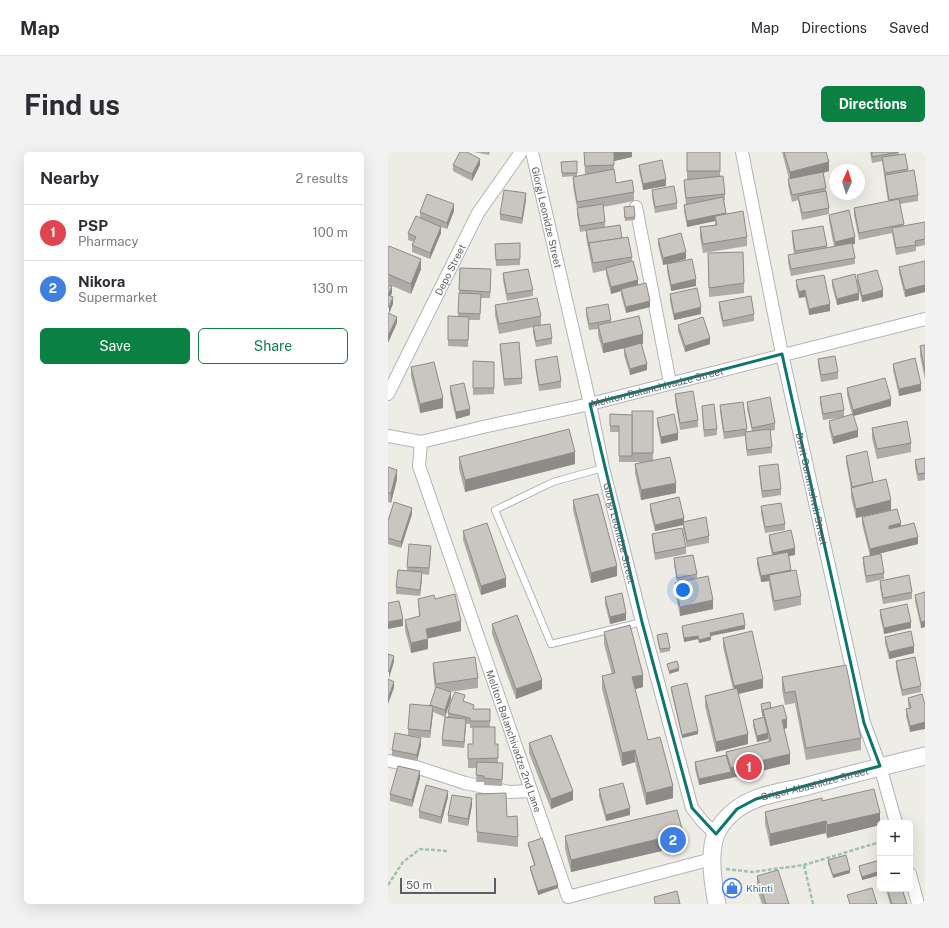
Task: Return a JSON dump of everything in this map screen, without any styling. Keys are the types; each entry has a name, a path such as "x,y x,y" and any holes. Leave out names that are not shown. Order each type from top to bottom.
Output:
{"street":[{"name":"Depo Street","path":"388,394 478,213 521,152"},
{"name":"Giorgi Leonidze Street","path":"532,152 590,404 603,468 642,622 692,808 703,822 716,834"},
{"name":"Davit Guramishvili Street","path":"742,152 782,354 864,723 880,766 895,820"},
{"path":"636,207 670,383"},
{"name":"Meliton Balanchivadze Street","path":"388,436 421,442 590,404 782,354 925,319"},
{"name":"Meliton Balanchivadze 2nd Lane","path":"421,442 419,466 568,898 712,863"},
{"name":"Grigol Abashidze Street","path":"716,834 724,821 737,809 756,799 880,766 925,756"},
{"path":"390,761 413,766 464,783 509,792 531,791"},
{"path":"716,834 713,846 712,863 717,904"},
{"path":"913,885 918,904"}],"lane":[{"path":"603,468 552,482 495,510 551,644 642,622"}],"path":[{"path":"712,863 752,872 804,865 877,843"},
{"path":"388,885 402,862 420,849 447,851"},
{"path":"804,865 813,904"}],"highlighted area":[{"path":"782,354 864,723 880,766 756,799 737,809 716,834 692,808 642,622 590,404"}],"building":[{"path":"460,152 467,152 480,159 472,174 453,165"},
{"path":"584,152 614,152 614,165 585,166"},
{"path":"687,152 720,152 720,171 687,171"},
{"path":"784,152 826,152 829,162 790,172"},
{"path":"872,152 898,152 872,157"},
{"path":"905,154 908,169 885,173 882,157"},
{"path":"662,160 666,179 643,184 639,165"},
{"path":"577,161 577,173 562,173 561,162"},
{"path":"614,169 616,183 632,180 634,192 577,202 573,177"},
{"path":"914,170 918,195 889,200 885,175"},
{"path":"823,172 826,188 792,195 788,179"},
{"path":"723,176 725,194 686,198 684,180"},
{"path":"674,186 677,203 655,207 652,190"},
{"path":"504,190 526,193 522,218 500,214"},
{"path":"826,191 829,208 802,213 798,196"},
{"path":"427,194 454,204 447,223 420,212"},
{"path":"723,197 726,213 687,221 684,205"},
{"path":"899,199 904,224 859,233 854,208"},
{"path":"603,204 605,222 580,226 577,208"},
{"path":"634,206 635,217 625,218 624,207"},
{"path":"849,210 855,237 835,242 829,215"},
{"path":"743,211 747,237 703,244 700,227 717,225 715,216"},
{"path":"416,216 441,227 430,253 412,245 416,237 408,233"},
{"path":"925,222 925,239 915,241 916,245 896,248 892,228"},
{"path":"620,225 622,238 589,243 589,246 586,230"},
{"path":"823,226 827,246 795,251 792,231"},
{"path":"681,233 686,252 663,258 658,239"},
{"path":"628,237 632,257 593,263 589,243"},
{"path":"520,243 520,259 496,260 495,244"},
{"path":"852,243 855,258 791,269 788,255"},
{"path":"389,246 421,259 411,284 388,274"},
{"path":"743,252 744,283 709,288 708,253"},
{"path":"692,259 696,279 671,285 667,264"},
{"path":"633,261 638,280 611,287 606,268"},
{"path":"925,261 925,285 905,290 899,267"},
{"path":"460,268 491,269 490,292 459,290"},
{"path":"528,269 533,290 507,294 503,273"},
{"path":"877,270 883,290 862,296 857,275"},
{"path":"855,274 859,293 837,299 832,280"},
{"path":"824,275 830,304 809,309 805,290 799,292 796,280"},
{"path":"646,283 650,301 626,307 621,289"},
{"path":"388,285 392,286 388,295"},
{"path":"697,288 701,307 674,314 670,294"},
{"path":"459,293 481,294 480,314 458,313"},
{"path":"388,295 393,297 389,307 388,307"},
{"path":"751,296 754,314 723,321 719,302"},
{"path":"537,298 541,316 499,324 495,305"},
{"path":"608,304 611,320 589,324 586,308"},
{"path":"388,313 397,317 388,336"},
{"path":"448,316 469,317 468,340 448,340"},
{"path":"639,316 643,334 603,344 598,325"},
{"path":"703,317 710,338 685,346 678,325"},
{"path":"550,324 552,338 536,341 533,326"},
{"path":"519,342 522,378 504,379 500,344"},
{"path":"641,343 647,364 630,369 624,348"},
{"path":"925,345 925,371 920,346"},
{"path":"557,356 561,381 539,385 535,360"},
{"path":"835,356 838,372 821,375 818,359"},
{"path":"915,358 921,384 899,389 893,364"},
{"path":"473,361 494,362 494,388 473,388"},
{"path":"434,362 443,398 420,404 411,367"},
{"path":"885,378 891,399 853,410 847,388"},
{"path":"464,383 470,409 456,412 450,386"},
{"path":"693,391 698,420 680,423 675,394"},
{"path":"841,393 844,410 823,414 820,397"},
{"path":"770,397 775,423 752,428 747,402"},
{"path":"743,402 747,429 724,432 720,405"},
{"path":"714,404 717,429 704,430 702,406"},
{"path":"632,411 653,411 653,453 632,453"},
{"path":"610,414 632,415 632,456 619,456 619,426 610,426"},
{"path":"674,414 678,433 661,437 657,418"},
{"path":"853,414 858,430 833,437 829,421"},
{"path":"907,421 911,443 877,449 872,428"},
{"path":"569,429 575,452 465,480 459,457"},
{"path":"770,429 772,447 747,450 745,432"},
{"path":"867,451 873,482 852,487 846,456"},
{"path":"670,457 676,483 641,490 635,464"},
{"path":"925,458 925,473 918,474 915,460"},
{"path":"778,464 781,489 762,491 759,466"},
{"path":"388,467 397,470 391,493 388,493"},
{"path":"886,479 891,500 856,509 851,488"},
{"path":"598,494 617,566 591,573 573,500"},
{"path":"679,497 684,518 655,525 650,504"},
{"path":"394,502 412,508 401,542 388,538 388,521"},
{"path":"781,503 785,524 765,527 761,506"},
{"path":"897,509 901,523 889,526 889,529 914,523 918,537 870,549 862,517"},
{"path":"706,517 709,536 687,541 683,522"},
{"path":"487,523 506,578 481,586 463,531"},
{"path":"682,528 686,547 655,553 652,534"},
{"path":"791,530 795,548 773,553 769,535"},
{"path":"409,544 431,546 429,568 407,567"},
{"path":"788,552 791,570 761,576 757,558"},
{"path":"881,554 884,573 866,576 863,557"},
{"path":"693,555 697,574 677,578 674,558"},
{"path":"398,570 422,572 420,590 396,587"},
{"path":"796,570 801,596 774,601 769,575"},
{"path":"909,575 912,592 883,598 880,581"},
{"path":"708,576 713,600 680,607 675,583"},
{"path":"925,592 925,621 921,622 915,595"},
{"path":"622,593 626,613 610,617 605,597"},
{"path":"455,594 461,621 426,629 428,639 411,643 405,620 420,616 418,599 434,595 435,599"},
{"path":"399,601 403,619 388,622 388,603"},
{"path":"907,604 911,622 884,628 880,610"},
{"path":"743,613 745,625 710,633 711,637 699,640 698,636 684,638 682,626"},
{"path":"517,615 542,680 516,689 492,624"},
{"path":"630,625 643,675 632,677 648,740 660,737 673,786 646,793 635,750 622,753 602,676 615,673 604,632"},
{"path":"752,631 763,679 734,686 723,638"},
{"path":"911,631 914,646 889,652 885,637"},
{"path":"667,633 670,648 660,649 657,635"},
{"path":"388,654 394,656 389,672 388,671"},
{"path":"475,657 478,678 436,684 433,663"},
{"path":"915,657 921,686 902,690 896,661"},
{"path":"677,661 679,668 669,671 667,664"},
{"path":"846,665 861,738 806,748 795,691 785,693 782,677"},
{"path":"388,679 394,682 388,698"},
{"path":"687,683 698,731 682,735 671,687"},
{"path":"436,687 451,692 445,710 430,705"},
{"path":"737,688 748,734 716,742 705,696"},
{"path":"455,692 465,695 463,701 474,705 473,709 490,709 490,721 470,721 470,718 448,713"},
{"path":"922,694 925,705 925,722 910,726 906,709 911,708 908,698"},
{"path":"770,702 771,708 763,710 763,716 761,704"},
{"path":"410,704 433,706 430,731 408,729"},
{"path":"783,705 787,719 782,720 790,754 731,768 726,752 771,741 763,710"},
{"path":"445,717 466,719 464,742 442,740"},
{"path":"764,717 768,733 757,736 753,720"},
{"path":"473,727 495,727 495,744 498,744 498,758 468,759 468,744 473,744"},
{"path":"395,733 421,738 417,755 392,750"},
{"path":"551,735 573,791 551,799 529,743"},
{"path":"726,755 731,772 699,779 695,762"},
{"path":"477,762 503,763 502,780 484,778 484,776 476,775"},
{"path":"398,766 420,771 412,800 390,794"},
{"path":"623,783 630,808 606,815 599,789"},
{"path":"426,785 448,791 441,817 419,811"},
{"path":"874,789 880,813 827,825 826,821 770,834 765,812 822,798 822,801"},
{"path":"506,793 507,817 517,816 518,837 477,832 476,794"},
{"path":"452,795 472,798 468,819 448,815"},
{"path":"677,810 683,833 571,860 565,836"},
{"path":"542,838 558,885 538,891 530,867 535,865 528,843"},
{"path":"846,855 850,870 833,875 828,860"},
{"path":"877,861 877,872 862,877 859,866"},
{"path":"778,870 789,904 766,904 757,876"},
{"path":"872,888 877,904 850,904 847,895"},
{"path":"677,891 680,904 655,904 654,897"},
{"path":"888,892 903,892 907,904 892,904"}],"place":[{"name":"PSP","path":"749,767"},
{"name":"Nikora","path":"673,840"},
{"name":"Khinti","path":"732,888"}]}
